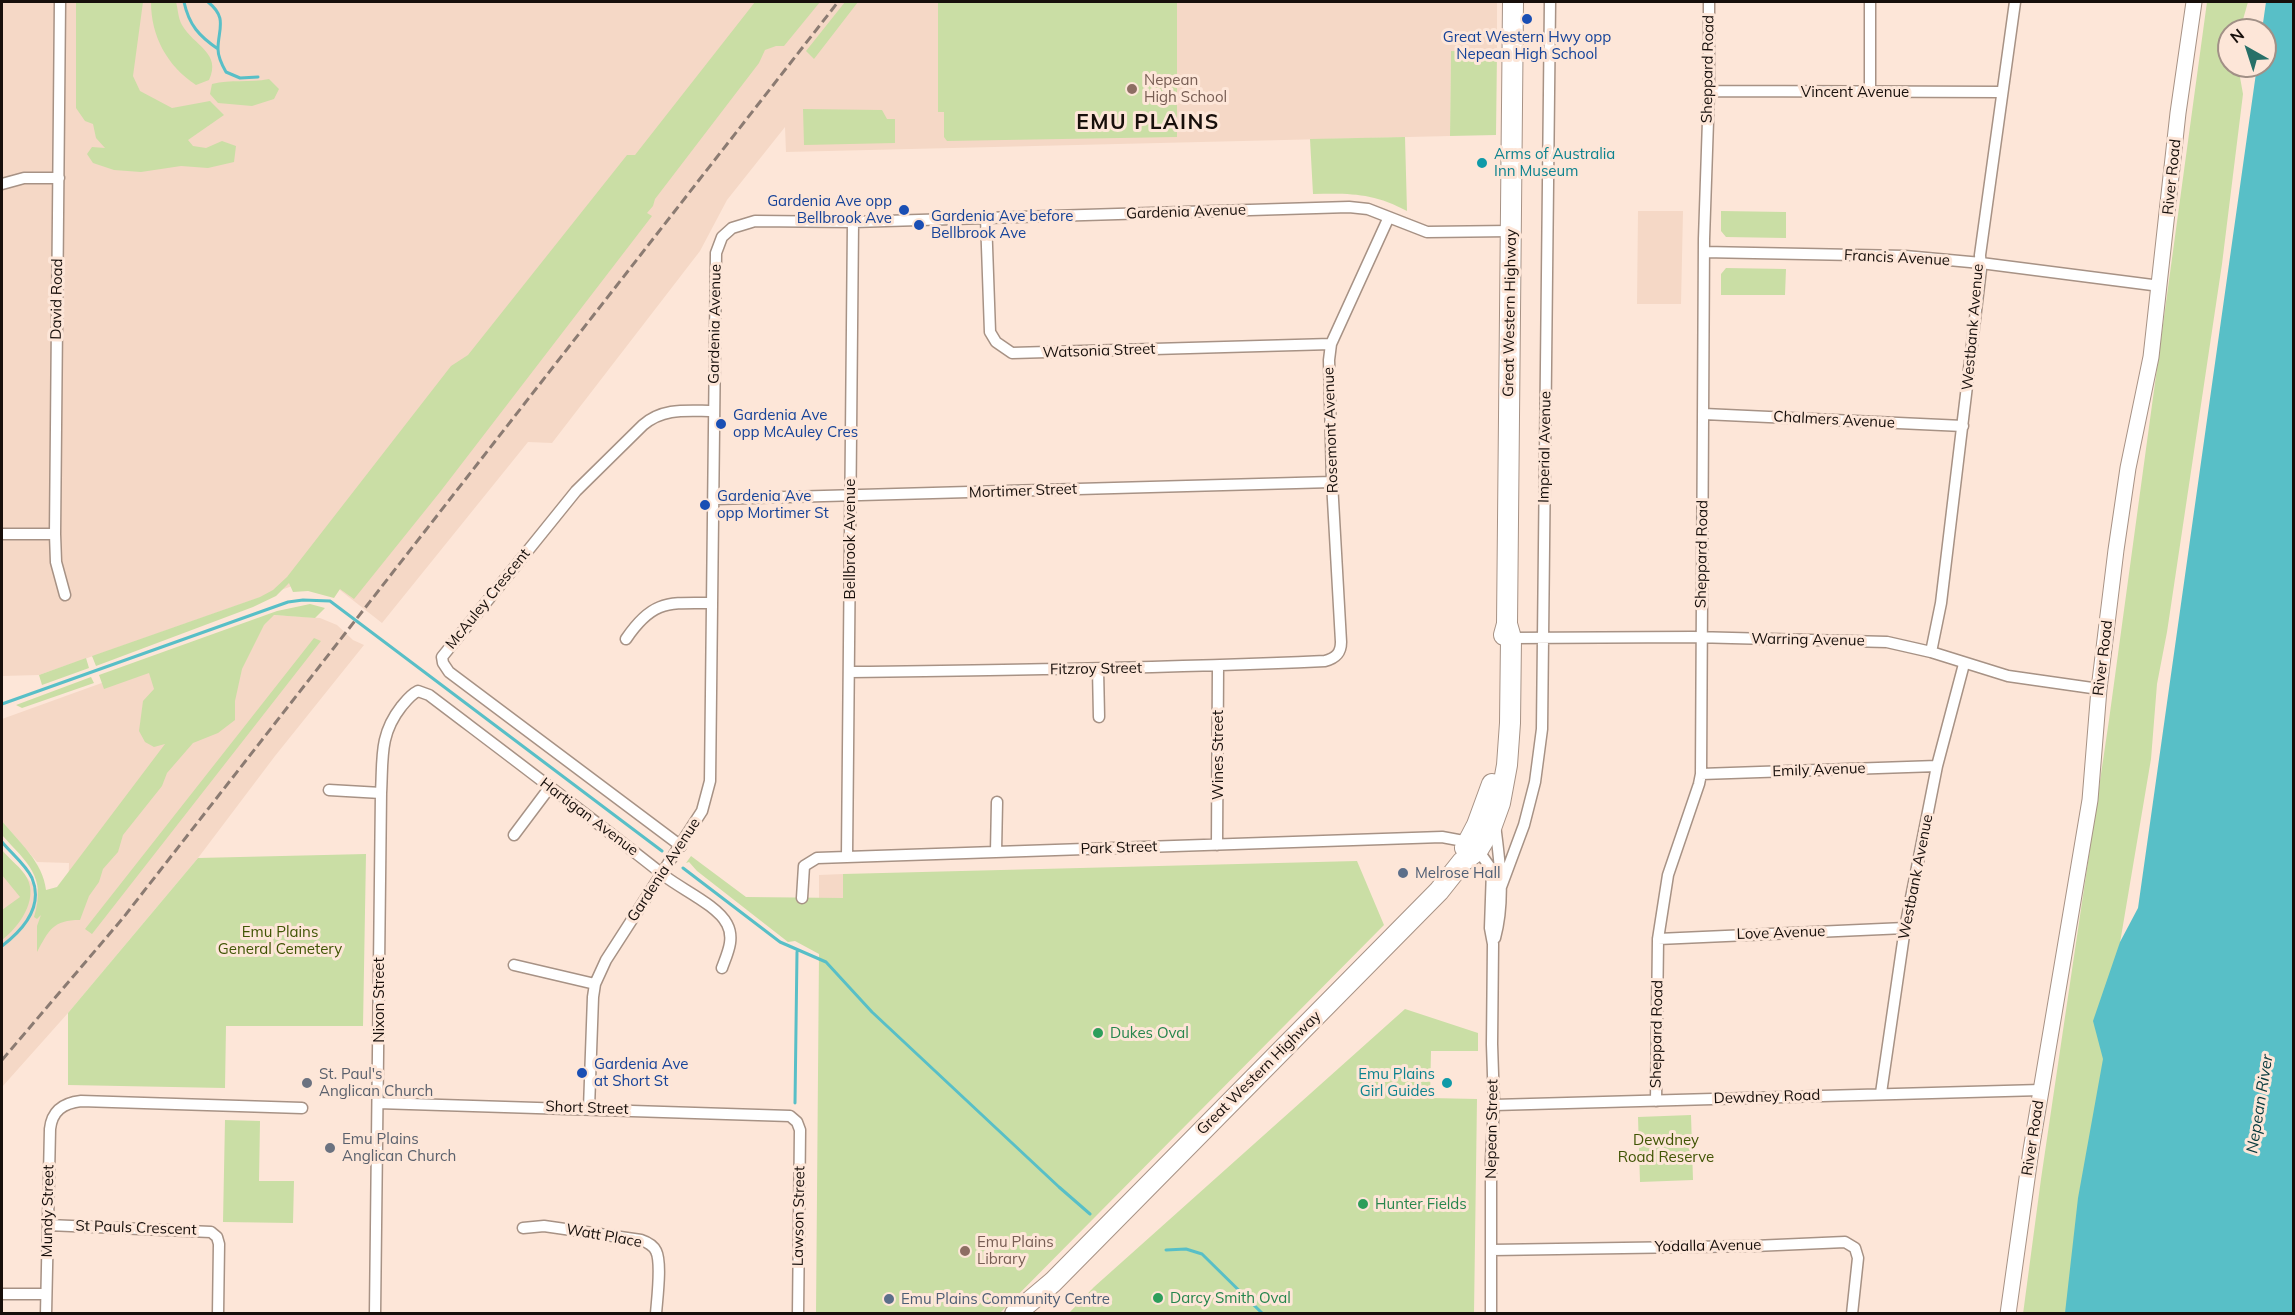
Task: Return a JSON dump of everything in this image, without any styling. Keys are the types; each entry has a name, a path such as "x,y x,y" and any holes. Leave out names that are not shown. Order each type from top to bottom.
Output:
{"highway":[{"name":"Great Western Highway","path":"1015,1314 1053,1282 1439,891 1494,820 1504,786 1507,765 1513,2"},
{"name":"Great Western Highway","path":"1470,851 1495,774 1501,729 1503,638 1509,631"},
{"name":"Great Western Highway","path":"1030,1314 1053,1282"}],"street":[{"name":"David Road","path":"60,2 55,534 56,562 65,595"},
{"name":"Imperial Avenue","path":"1501,886 1524,825 1535,782 1542,729 1550,2"},
{"name":"Sheppard Road","path":"1656,1101 1658,939 1668,875 1700,784 1701,774 1700,637 1709,2"},
{"path":"1870,2 1870,92"},
{"name":"Westbank Avenue","path":"1931,652 1941,603 1963,426 1981,263 1980,251 2015,2"},
{"name":"River Road","path":"2008,1314 2041,1090 2090,800 2099,688 2127,468 2151,357 2178,113 2194,2"},
{"name":"Vincent Avenue","path":"1709,90 2002,92"},
{"path":"2,184 24,178 59,178"},
{"name":"Gardenia Avenue","path":"589,1108 595,984 606,960 702,812 710,781 716,253 723,237 737,225 755,221 854,222 1349,207 1368,209 1419,230 1436,233 1511,231"},
{"name":"Watsonia Street","path":"986,218 990,332 996,342 1012,353 1331,344"},
{"name":"Rosemont Avenue","path":"1339,654 1341,642 1332,482 1329,360 1331,344 1388,219"},
{"name":"Bellbrook Avenue","path":"847,856 854,222"},
{"name":"Francis Avenue","path":"1704,252 1905,256 1981,263 2160,286"},
{"name":"McAuley Crescent","path":"681,846 449,672 442,657 576,490 643,425 653,417 665,412 714,411"},
{"name":"Chalmers Avenue","path":"1704,414 1963,426"},
{"name":"Mortimer Street","path":"715,499 1332,482"},
{"path":"2,534 55,534"},
{"path":"626,639 637,625 659,607 670,603 712,603"},
{"name":"Warring Avenue","path":"1509,631 1542,638 1700,637 1887,642 1931,652 1964,664 2015,677 2099,688"},
{"name":"Fitzroy Street","path":"850,672 1218,666 1325,661 1339,654"},
{"name":"Westbank Avenue","path":"1881,1093 1905,928 1937,766 1964,664"},
{"name":"Wines Street","path":"1217,845 1218,666"},
{"path":"1098,669 1099,717"},
{"name":"Hartigan Avenue","path":"411,696 418,692 429,695 717,913 726,921 731,939 722,968"},
{"name":"Nixon Street","path":"375,1314 381,793 387,729 411,696"},
{"name":"Emily Avenue","path":"1701,774 1937,766"},
{"path":"514,835 550,787"},
{"path":"329,790 381,793"},
{"path":"996,852 997,802"},
{"name":"Nepean Street","path":"1493,944 1497,929 1501,886 1500,854 1494,820"},
{"name":"Park Street","path":"802,898 803,870 807,863 816,858 1442,837 1470,851"},
{"name":"Nepean Street","path":"1470,851 1492,870 1490,928 1493,944 1494,1105 1491,1159 1491,1314"},
{"name":"Love Avenue","path":"1658,939 1905,928"},
{"path":"513,965 595,984"},
{"name":"Dewdney Road","path":"1494,1105 2041,1090"},
{"name":"Mundy Street","path":"46,1314 50,1129 51,1120 56,1111 70,1103 81,1101 302,1108"},
{"name":"Short Street","path":"378,1102 783,1115 795,1119"},
{"name":"Lawson Street","path":"795,1119 800,1130 798,1314"},
{"name":"St Pauls Crescent","path":"48,1225 211,1232 217,1237 219,1244 218,1314"},
{"name":"Watt Place","path":"523,1228 544,1226 641,1240 648,1243 656,1251 658,1261 656,1314"},
{"name":"Yodalla Avenue","path":"1492,1250 1754,1246 1845,1242 1855,1248 1858,1258 1852,1314"},
{"path":"2,1294 46,1294"}],"shaded area":[{"path":"2,2 1497,2 1497,52 1451,51 1450,136 786,152 785,127 727,200 700,251 552,443 528,442 382,623 327,580 298,584 39,675 2,676"},
{"path":"1638,211 1683,211 1681,304 1637,304"},
{"path":"273,615 320,618 337,625 353,640 364,645 275,756 198,858 68,1013 2,1087 2,850 57,911 68,903 69,863 37,862 2,821 2,719 265,624"},
{"path":"843,874 843,898 819,898 819,875"}],"green space":[{"path":"76,2 143,2 133,76 140,91 172,108 210,101 224,115 188,140 193,146 206,148 222,141 236,146 234,162 208,168 181,166 141,172 114,170 93,163 87,154 92,147 105,148 96,138 93,124 85,121 76,108"},
{"path":"151,2 176,2 182,25 205,50 212,63 209,80 196,85 169,59 154,27"},
{"path":"755,2 820,2 784,46 765,50 759,63 655,199 647,213 652,216 440,492 354,599 340,589 334,598 308,591 293,592 289,583 276,596 253,607 96,666 92,656 260,597 273,590 287,577 451,366 468,355 627,155 635,155"},
{"path":"845,2 858,2 814,59 806,51"},
{"path":"938,2 1177,2 1177,137 947,141 944,137 944,112 938,112"},
{"path":"2207,2 2248,2 2243,18 2217,18 2217,78 2240,78 2243,94 2222,264 2167,632 2157,684 2151,759 2107,1020 2105,1067 2069,1313 2023,1314 2109,720"},
{"path":"1451,51 1497,52 1496,135 1450,136"},
{"path":"269,79 279,89 274,99 252,106 218,103 210,94 212,84"},
{"path":"803,109 882,110 887,119 895,119 895,143 804,145"},
{"path":"1405,137 1407,211 1373,197 1362,195 1313,194 1310,139"},
{"path":"1721,211 1786,212 1786,238 1726,237 1721,231"},
{"path":"1726,268 1786,269 1785,295 1721,295 1721,274"},
{"path":"310,604 325,608 315,618 274,615 264,625 242,669 235,701 235,720 218,733 193,743 167,773 162,786 123,835 118,852 103,869 80,920 58,924 49,932 37,952 37,926 41,915 37,919 34,917 38,891 36,880 27,862 2,835 2,821 35,861 46,890 57,887 165,744 154,747 145,742 139,731 143,701 154,689 149,673 104,689 99,675 277,611"},
{"path":"314,638 321,641 92,934 85,929"},
{"path":"86,658 89,668 42,685 39,675"},
{"path":"91,677 94,683 22,708 16,705"},
{"path":"2,850 25,874 30,886 30,895 25,913 2,940 2,910 20,897 2,875"},
{"name":"Emu Plains General Cemetery","path":"366,854 363,1026 226,1026 225,1088 68,1085 68,1013 198,858"},
{"path":"691,856 746,897 843,898 843,874 1357,861 1384,925 1000,1313 816,1313 819,954 795,941 788,942 697,871 689,862 686,863"},
{"path":"1405,1009 1478,1033 1478,1051 1431,1051 1430,1098 1477,1099 1474,1313 1069,1313 1094,1287"},
{"name":"Dewdney Road Reserve","path":"1691,1115 1693,1180 1640,1182 1638,1117"},
{"path":"225,1120 260,1121 259,1181 294,1181 293,1223 223,1222"}],"water":[{"name":"Nepean River","path":"2266,2 2294,2 2293,1313 2065,1313 2078,1198 2103,1059 2093,1021 2120,942 2138,908 2255,78 2277,78 2277,18 2264,18"}],"waterway":[{"path":"184,2 196,29 218,49"},
{"path":"208,2 218,13 220,19 218,52 226,72 240,78 258,77"},
{"path":"2,704 288,602 330,601 662,851"},
{"path":"2,842 29,873 35,889 35,899 29,917 17,933 2,946"},
{"path":"683,868 780,942 826,962 872,1012 1090,1214"},
{"path":"795,1103 797,952"},
{"path":"1166,1250 1186,1249 1202,1254 1263,1314"}],"railway":[{"path":"2,1060 123,918 838,2"}],"place":[{"name":"Great Western Hwy opp Nepean High School","path":"1527,19"},
{"name":"Nepean High School","path":"1132,89"},
{"name":"Arms of Australia Inn Museum","path":"1482,163"},
{"name":"Gardenia Ave opp Bellbrook Ave","path":"904,210"},
{"name":"Gardenia Ave before Bellbrook Ave","path":"919,225"},
{"name":"Gardenia Ave opp McAuley Cres","path":"721,424"},
{"name":"Gardenia Ave opp Mortimer St","path":"705,505"},
{"name":"Melrose Hall","path":"1403,873"},
{"name":"Dukes Oval","path":"1098,1033"},
{"name":"Gardenia Ave at Short St","path":"582,1073"},
{"name":"St. Paul's Anglican Church","path":"307,1083"},
{"name":"Emu Plains Girl Guides","path":"1447,1083"},
{"name":"Emu Plains Anglican Church","path":"330,1148"},
{"name":"Hunter Fields","path":"1363,1204"},
{"name":"Emu Plains Library","path":"965,1251"},
{"name":"Darcy Smith Oval","path":"1158,1298"},
{"name":"Emu Plains Community Centre","path":"889,1299"}],"district":[{"name":"EMU PLAINS","path":"1148,123"}]}
